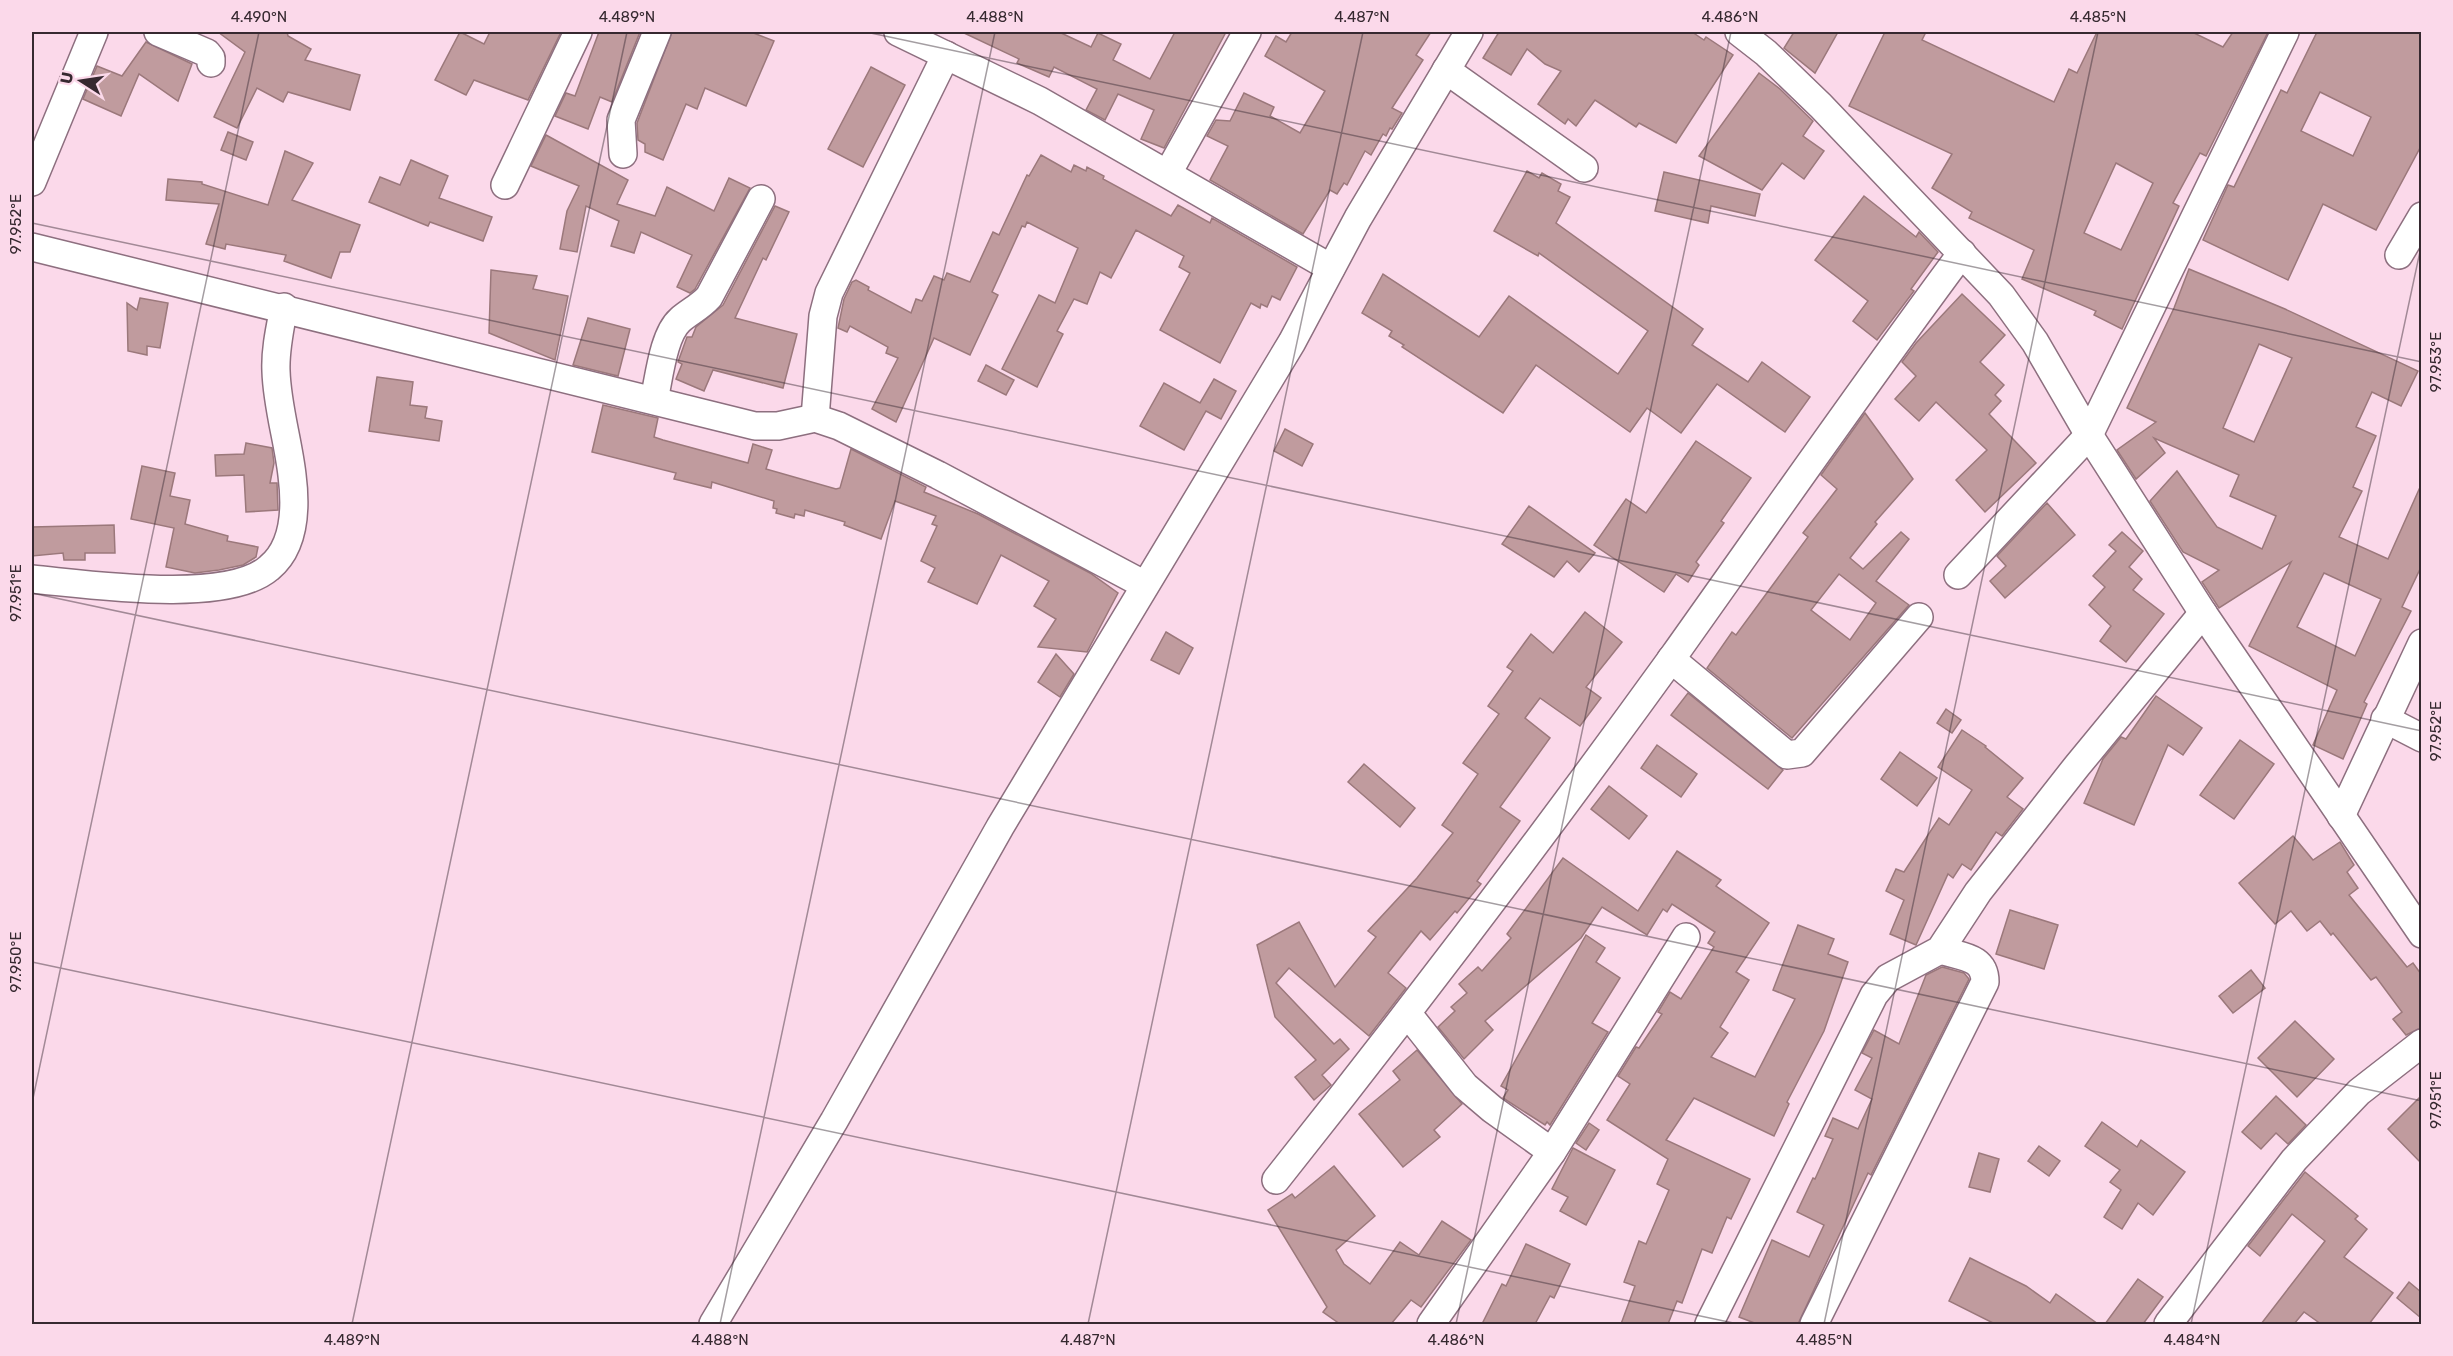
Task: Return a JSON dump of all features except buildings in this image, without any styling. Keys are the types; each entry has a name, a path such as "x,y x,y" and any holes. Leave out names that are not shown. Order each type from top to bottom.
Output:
{"street":[{"path":"32,182 94,32"},
{"path":"158,32 207,53 211,58 211,63"},
{"path":"505,185 578,32"},
{"path":"623,154 621,120 657,32"},
{"path":"898,32 1040,101 1331,268"},
{"path":"1167,173 1246,32"},
{"path":"713,1324 834,1121 1000,827 1292,342 1368,201 1469,32"},
{"path":"1739,32 1766,53 1821,106 2001,296 2035,342 2089,435 2203,613 2421,934"},
{"path":"1958,574 2089,435 2284,32"},
{"path":"815,417 823,316 829,293 946,54"},
{"path":"1446,70 1584,168"},
{"path":"654,400 668,339 675,326 700,308 709,297 761,199"},
{"path":"2399,255 2421,216"},
{"path":"32,247 284,307 765,427 815,417 839,426 938,475 1144,585"},
{"path":"1276,1180 1408,1014 1671,659 1867,380 1962,253"},
{"path":"32,579 161,589 211,588 234,585 256,578 271,567 285,549 291,531 295,503 276,369 284,307"},
{"path":"1708,1324 1874,995 1888,978 1940,950 1978,892 2062,784 2203,613"},
{"path":"1671,659 1787,755 1794,756 1802,753 1919,618"},
{"path":"2342,816 2421,643"},
{"path":"2385,719 2421,738"},
{"path":"1431,1324 1552,1152 1686,937"},
{"path":"1814,1324 1985,982 1985,970 1980,963 1940,950"},
{"path":"1408,1014 1465,1086 1492,1109 1552,1152"},
{"path":"2168,1324 2294,1160 2359,1092 2421,1043"}]}
